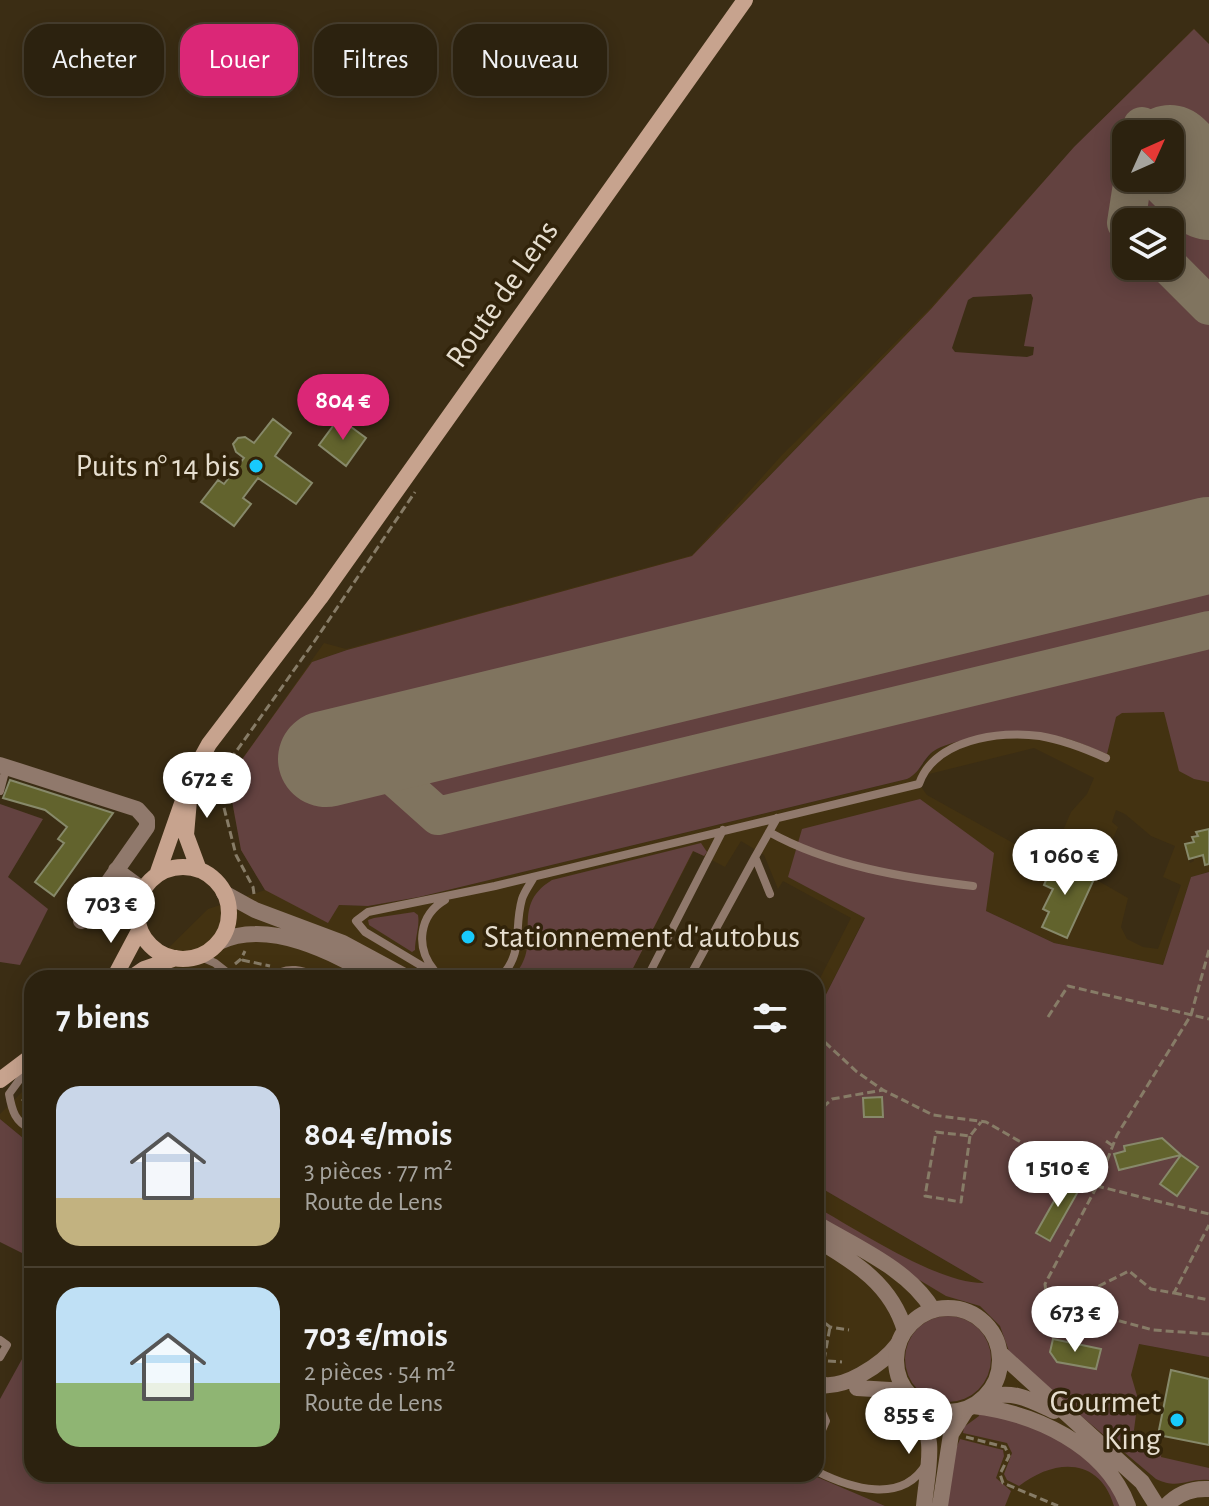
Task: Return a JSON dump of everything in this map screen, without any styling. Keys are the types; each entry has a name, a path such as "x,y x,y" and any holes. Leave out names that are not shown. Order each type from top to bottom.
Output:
{"main road":[{"name":"Route de Lens","path":"157,875 192,775 209,744 320,598 745,0"},
{"name":"Route de Lens","path":"192,775 186,835 199,870"},
{"path":"143,970 176,958 199,956 219,942 229,916 224,893 209,875 184,867 157,875 143,890 138,903 140,929 154,948 176,958"},
{"path":"118,970 140,929"},
{"path":"0,1080 24,1062"}],"street":[{"path":"3,766 144,814 147,827 81,921"},
{"path":"116,870 143,890"},
{"path":"224,893 255,910 323,935 395,970"},
{"path":"219,942 252,932 286,939 364,970"},
{"path":"824,1228 909,1281 923,1294 933,1310"},
{"path":"824,1244 877,1280 892,1301 902,1338 897,1369 927,1422 930,1435 924,1506"},
{"path":"824,1384 886,1359 921,1315 933,1310 946,1307 961,1309 976,1315 988,1326 997,1339 1001,1354 1000,1370 994,1387 951,1434 940,1506"},
{"path":"1001,1354 1142,1482 1157,1506"},
{"path":"857,1388 911,1396 928,1409 944,1413 974,1406 1007,1393 1022,1396 1069,1418"},
{"path":"974,1406 997,1409 1065,1434 1117,1480 1128,1506"},
{"path":"1142,1482 1181,1494"},
{"path":"1166,1506 1181,1494 1194,1489 1209,1489"}],"lane":[{"path":"429,970 365,932 356,921 368,912 534,877 919,784 931,762 947,750 987,738 1037,736 1106,758"},
{"path":"0,791 3,766"},
{"path":"693,970 777,818"},
{"path":"651,970 723,830"},
{"path":"769,832 788,843 871,868 922,880 973,886"},
{"path":"755,857 770,894"},
{"path":"507,970 516,953 522,898 534,877"},
{"path":"434,970 423,955 421,933 429,913 441,902 460,894"},
{"path":"286,939 302,937 316,940 378,970"},
{"path":"199,956 226,970"},
{"path":"24,1074 9,1094 12,1113 24,1124"},
{"path":"824,1236 859,1266"},
{"path":"0,1340 7,1345 0,1357"},
{"path":"824,1475 842,1484 879,1490 899,1486 914,1477 925,1467 929,1455"}],"path":[{"path":"255,910 253,887 236,855 218,784 223,770 416,490"},
{"path":"226,970 241,959 252,932"},
{"path":"1209,950 1191,1015 1113,1146 1097,1186 1045,1284 1046,1292 1061,1305 1153,1330 1209,1334"},
{"path":"241,959 285,970"},
{"path":"1048,1017 1068,986 1209,1019"},
{"path":"824,1041 857,1072 883,1090 933,1115 981,1122 1097,1186 1209,1214"},
{"path":"824,1106 832,1099 883,1090"},
{"path":"970,1136 936,1132 925,1196 961,1202 970,1136 981,1122"},
{"path":"1106,1141 1113,1146"},
{"path":"1174,1293 1209,1225"},
{"path":"1061,1305 1129,1271 1151,1289 1209,1300"},
{"path":"824,1322 830,1327 849,1330"},
{"path":"830,1327 824,1360 842,1362"},
{"path":"951,1434 1005,1447 1009,1456 1000,1474 1003,1483 1058,1506"}],"shaded area":[{"path":"1194,28 1209,44 1194,29 1074,147"},
{"path":"1194,29 1209,44 1209,782 1179,771 1164,712 1122,713 1116,717 1107,754 1068,739 1041,735 994,735 962,740 932,752 907,779 419,897 368,906 339,905 328,923 265,890 241,850 228,779 312,662 692,556 931,309 1074,147","holes":["1031,294 1033,298 1024,346 1034,347 1033,355 955,352 952,348 968,300 973,297"]},
{"path":"1074,147 931,309 692,556 312,662 339,905 368,906 419,897 907,779 921,768 933,751 952,742 1116,717 1209,610 1209,829 1197,832 1198,836 1192,837 1194,842 1186,845 1190,863 1194,861 1193,858 1209,854 1209,872 1191,877 1163,965 1054,943 986,911 788,877 865,917 824,998 824,970 851,918 783,881 778,889 764,855 741,841 725,867 694,851 632,970 146,970 208,909 265,890 241,850 228,779 324,643 346,649 692,555 781,456 930,308","holes":["1034,748 1094,778 1087,794 1071,812 1049,863 927,795 919,784 929,774","1116,810 1151,836 1175,846 1163,877 1181,885 1158,949 1143,947 1127,939 1121,927 1128,898 1095,879 1118,827 1112,822"]},
{"path":"920,799 994,853 986,911 1054,943 1163,965 1191,877 1209,872 1209,1357 1139,1344 1131,1375 1138,1399 1134,1430 1148,1444 1162,1448 1161,1457 1209,1468 1209,1480 1171,1484 1156,1479 1011,1357 1000,1326 980,1306 946,1296 824,1223 824,1212 944,1275 984,1283 824,1190 824,998 865,918 788,877 802,829"},
{"path":"0,804 43,819 8,877 48,909 20,965 0,962"},
{"path":"701,843 707,852 704,856 693,851 632,970 517,970 526,953 531,902 552,880"},
{"path":"414,912 418,915 418,923 415,950 412,952 369,925 368,920 374,918"},
{"path":"24,1090 24,1138 0,1119 0,1114"},
{"path":"0,1119 24,1138 24,1254 0,1242"},
{"path":"824,1190 1020,1304 1139,1344 1209,1357 1209,1506 885,1506 824,1480"},
{"path":"948,1316 972,1323 984,1335 991,1359 984,1383 972,1395 948,1402 924,1395 912,1383 905,1359 912,1335 924,1323"},
{"path":"24,1356 24,1482 824,1480 885,1506 0,1506 0,1399"},
{"path":"978,1412 1049,1430 1110,1476 1124,1506 1114,1506 1098,1478 1074,1467 1046,1471 1019,1486 1007,1480 1004,1474 1012,1453 1007,1443 963,1433 964,1427 979,1416"},
{"path":"960,1439 1003,1450 1004,1456 996,1478 1011,1491 1005,1506 947,1506 955,1451"}],"building":[{"path":"339,418 366,438 346,466 319,445"},
{"path":"273,419 291,433 275,456 312,483 296,504 258,478 243,498 251,504 234,526 201,502 218,480 224,484 244,458 236,452 233,444 238,438 245,437 254,443"},
{"path":"10,780 113,813 54,896 35,882 64,843 58,839 67,827 45,810 3,798"},
{"path":"1209,829 1209,864 1205,865 1203,855 1189,859 1185,844 1194,842 1192,837 1198,836 1196,832"},
{"path":"1055,859 1095,877 1067,938 1042,927 1049,912 1043,909 1053,889 1044,885"},
{"path":"882,1097 883,1117 864,1117 863,1098"},
{"path":"1162,1138 1181,1155 1119,1170 1114,1154 1125,1151 1124,1146"},
{"path":"1181,1155 1198,1167 1177,1196 1160,1184"},
{"path":"1064,1175 1074,1180 1072,1184 1080,1188 1050,1241 1036,1233 1062,1187 1059,1185"},
{"path":"1053,1339 1101,1349 1096,1369 1057,1362 1050,1352"},
{"path":"1171,1370 1209,1379 1209,1445 1158,1435"}],"taxiway":[{"path":"1128,208 1131,192"},
{"path":"1183,280 1209,306"},
{"path":"364,750 438,816 1209,630"}],"runway":[{"path":"1184,167 1209,192"},
{"path":"326,759 1209,545"}],"place":[{"name":"Puits n° 14 bis","path":"256,466"},
{"name":"Stationnement d'autobus","path":"468,937"},
{"name":"Gourmet King","path":"1177,1420"}]}
